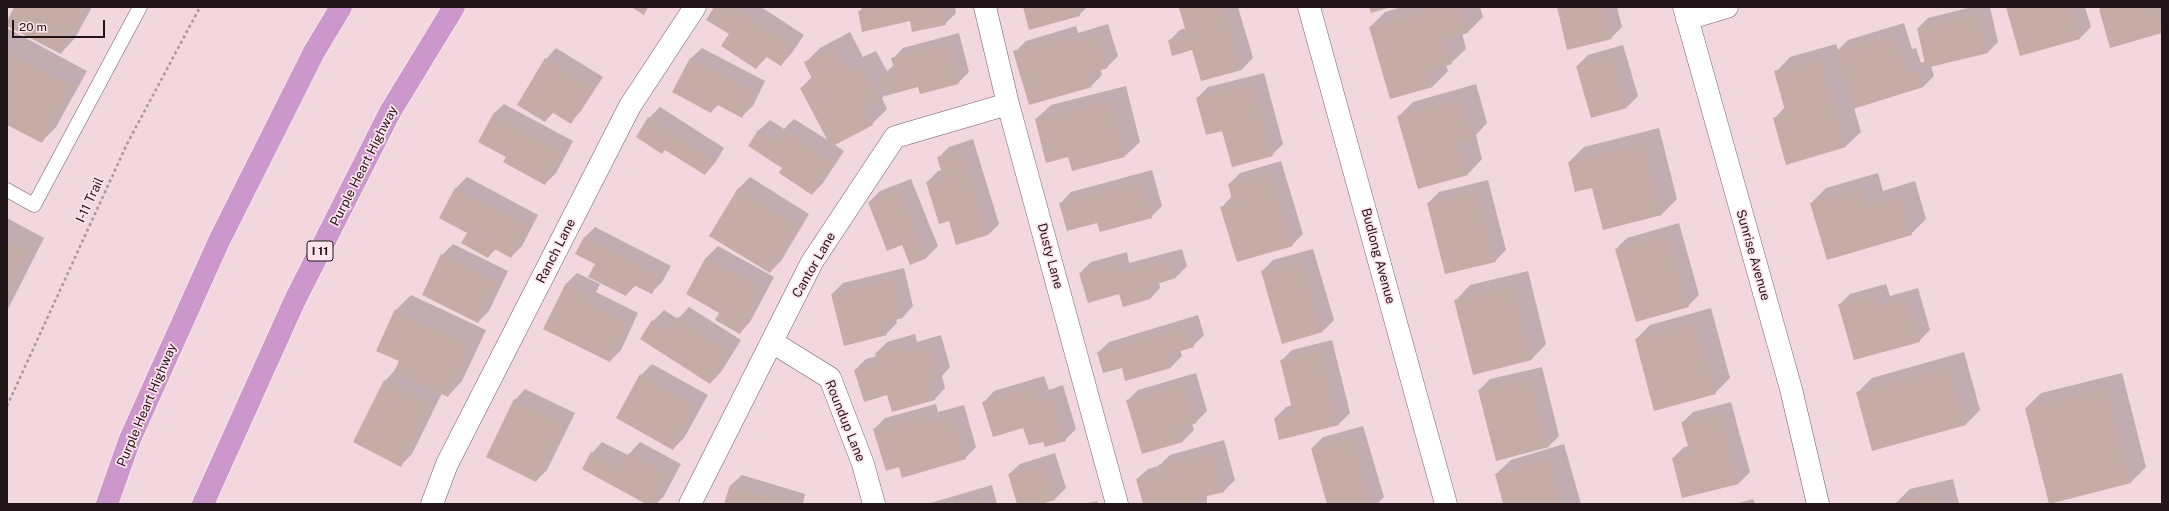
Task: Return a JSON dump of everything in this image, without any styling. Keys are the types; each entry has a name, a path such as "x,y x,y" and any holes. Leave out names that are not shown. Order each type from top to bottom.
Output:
{"highway":[{"name":"Purple Heart Highway","path":"108,504 130,439 219,241 314,52 341,7"},
{"name":"Purple Heart Highway","path":"203,504 295,300 390,112 454,7"}],"street":[{"name":"Ranch Lane","path":"432,504 447,464 630,106 695,7"},
{"name":"Dusty Lane","path":"985,7 1008,104 1117,504"},
{"name":"Budlong Avenue","path":"1309,7 1446,504"},
{"path":"1685,13 1727,7"},
{"name":"Sunrise Avenue","path":"1685,13 1791,389 1818,504"},
{"name":"Cantor Lane","path":"690,504 812,262 896,137 1008,104"},
{"name":"Roundup Lane","path":"772,342 830,378 863,464 874,504"}],"lane":[{"path":"7,190 34,204 140,7"}],"path":[{"name":"I-11 Trail","path":"7,406 127,144 200,7"}],"building":[{"path":"14,7 86,7 61,54 7,26 7,21"},
{"path":"631,7 648,7 644,15"},
{"path":"714,7 734,7 794,46 781,66 765,56 756,69 721,46 729,34 706,20"},
{"path":"876,7 942,7 946,25 912,32 910,21 862,32 858,11"},
{"path":"1023,7 1077,7 1080,16 1029,30"},
{"path":"1224,7 1242,70 1201,81 1192,50 1172,56 1168,40 1187,35 1179,8"},
{"path":"1369,7 1391,7 1371,13"},
{"path":"1437,7 1461,7 1468,33 1445,39 1452,64 1429,71 1433,87 1390,99 1369,27"},
{"path":"1557,7 1604,7 1612,39 1567,50"},
{"path":"2006,7 2071,7 2080,39 2020,56"},
{"path":"2104,7 2157,7 2162,33 2110,48 2099,9"},
{"path":"1978,13 1988,53 1926,68 1917,28"},
{"path":"1098,34 1108,68 1088,74 1092,87 1029,105 1013,51 1065,36 1067,43"},
{"path":"1893,34 1901,59 1905,58 1910,73 1918,70 1923,87 1853,109 1836,51"},
{"path":"948,43 959,84 920,94 918,87 885,96 880,76 895,73 891,58"},
{"path":"835,46 848,71 861,65 880,101 865,109 873,125 831,147 800,88 813,81 804,62"},
{"path":"7,51 73,86 42,143 7,125"},
{"path":"1613,55 1627,108 1591,118 1576,66"},
{"path":"545,58 593,88 571,124 552,112 545,122 517,105"},
{"path":"690,58 755,92 742,118 716,104 711,113 672,92"},
{"path":"1821,58 1846,147 1786,165 1773,118 1786,114 1774,71"},
{"path":"1253,83 1273,156 1232,167 1222,131 1206,135 1196,98"},
{"path":"1461,98 1473,139 1459,143 1468,175 1418,189 1397,116"},
{"path":"1111,100 1125,157 1072,171 1068,157 1046,163 1035,119"},
{"path":"493,114 563,152 545,185 503,162 506,157 478,142"},
{"path":"648,117 714,160 705,175 665,150 662,154 636,137"},
{"path":"783,129 834,162 812,195 779,173 782,168 748,146 758,130 775,141"},
{"path":"1644,142 1662,215 1603,230 1592,188 1575,192 1568,162"},
{"path":"963,150 988,235 956,245 949,221 939,224 926,182 943,177 937,157"},
{"path":"1270,171 1293,246 1237,262 1220,207 1233,203 1228,184"},
{"path":"1142,181 1152,218 1100,232 1097,223 1067,231 1059,203"},
{"path":"1863,187 1868,205 1900,195 1912,235 1827,260 1810,203"},
{"path":"455,188 528,226 511,258 493,248 488,258 461,243 467,233 439,218"},
{"path":"738,188 799,225 770,273 709,236"},
{"path":"900,189 927,258 910,265 902,245 887,251 868,202"},
{"path":"1478,190 1496,262 1445,274 1427,203"},
{"path":"1668,234 1689,307 1636,322 1615,249"},
{"path":"584,237 661,277 652,294 632,284 626,296 588,277 595,264 575,254"},
{"path":"7,241 30,252 7,298"},
{"path":"441,254 498,282 478,323 422,295"},
{"path":"706,257 764,289 740,334 715,320 719,313 686,294"},
{"path":"1171,259 1176,278 1147,287 1150,299 1123,307 1119,294 1088,303 1079,273 1116,262 1119,273"},
{"path":"1302,259 1323,332 1282,344 1261,271"},
{"path":"893,278 903,318 884,323 887,335 844,346 831,294"},
{"path":"566,283 590,295 586,303 628,324 610,362 543,329"},
{"path":"1513,285 1532,360 1473,375 1454,300"},
{"path":"1876,294 1879,306 1907,298 1920,342 1854,360 1838,304"},
{"path":"395,309 471,345 448,397 394,372 399,361 376,351"},
{"path":"678,317 731,351 710,384 640,339 652,320 669,331"},
{"path":"1696,322 1716,394 1654,411 1635,339"},
{"path":"1187,326 1194,347 1168,355 1171,368 1125,381 1122,368 1103,373 1097,352"},
{"path":"904,345 906,353 931,346 940,379 930,382 935,400 892,412 887,395 864,402 854,370 878,363 875,353"},
{"path":"1321,350 1339,425 1279,440 1274,418 1293,413 1280,360"},
{"path":"1950,366 1966,425 1872,451 1856,392"},
{"path":"640,374 697,406 673,450 616,418"},
{"path":"1531,377 1549,447 1496,461 1478,390"},
{"path":"384,380 432,404 401,467 353,442"},
{"path":"1185,383 1197,423 1180,428 1183,442 1142,454 1126,400"},
{"path":"1034,386 1038,400 1052,396 1066,441 1045,447 1043,442 1029,445 1023,428 993,437 982,402"},
{"path":"2107,387 2131,483 2049,504 2025,408"},
{"path":"514,399 565,424 536,482 486,457"},
{"path":"1721,412 1739,484 1682,498 1672,458 1690,453 1681,422"},
{"path":"925,414 927,422 953,415 966,459 902,478 899,467 886,471 873,429"},
{"path":"1353,436 1372,504 1327,504 1311,448"},
{"path":"1213,451 1224,492 1195,499 1196,504 1143,504 1136,479 1160,473 1158,465"},
{"path":"591,452 620,468 629,453 671,475 655,504 646,504 582,469"},
{"path":"1550,458 1562,504 1503,504 1495,474"},
{"path":"1045,464 1055,500 1041,504 1017,504 1008,474"},
{"path":"730,485 791,504 724,504"},
{"path":"1938,493 1941,504 1895,504 1895,503"},
{"path":"981,496 983,504 954,504"}]}
